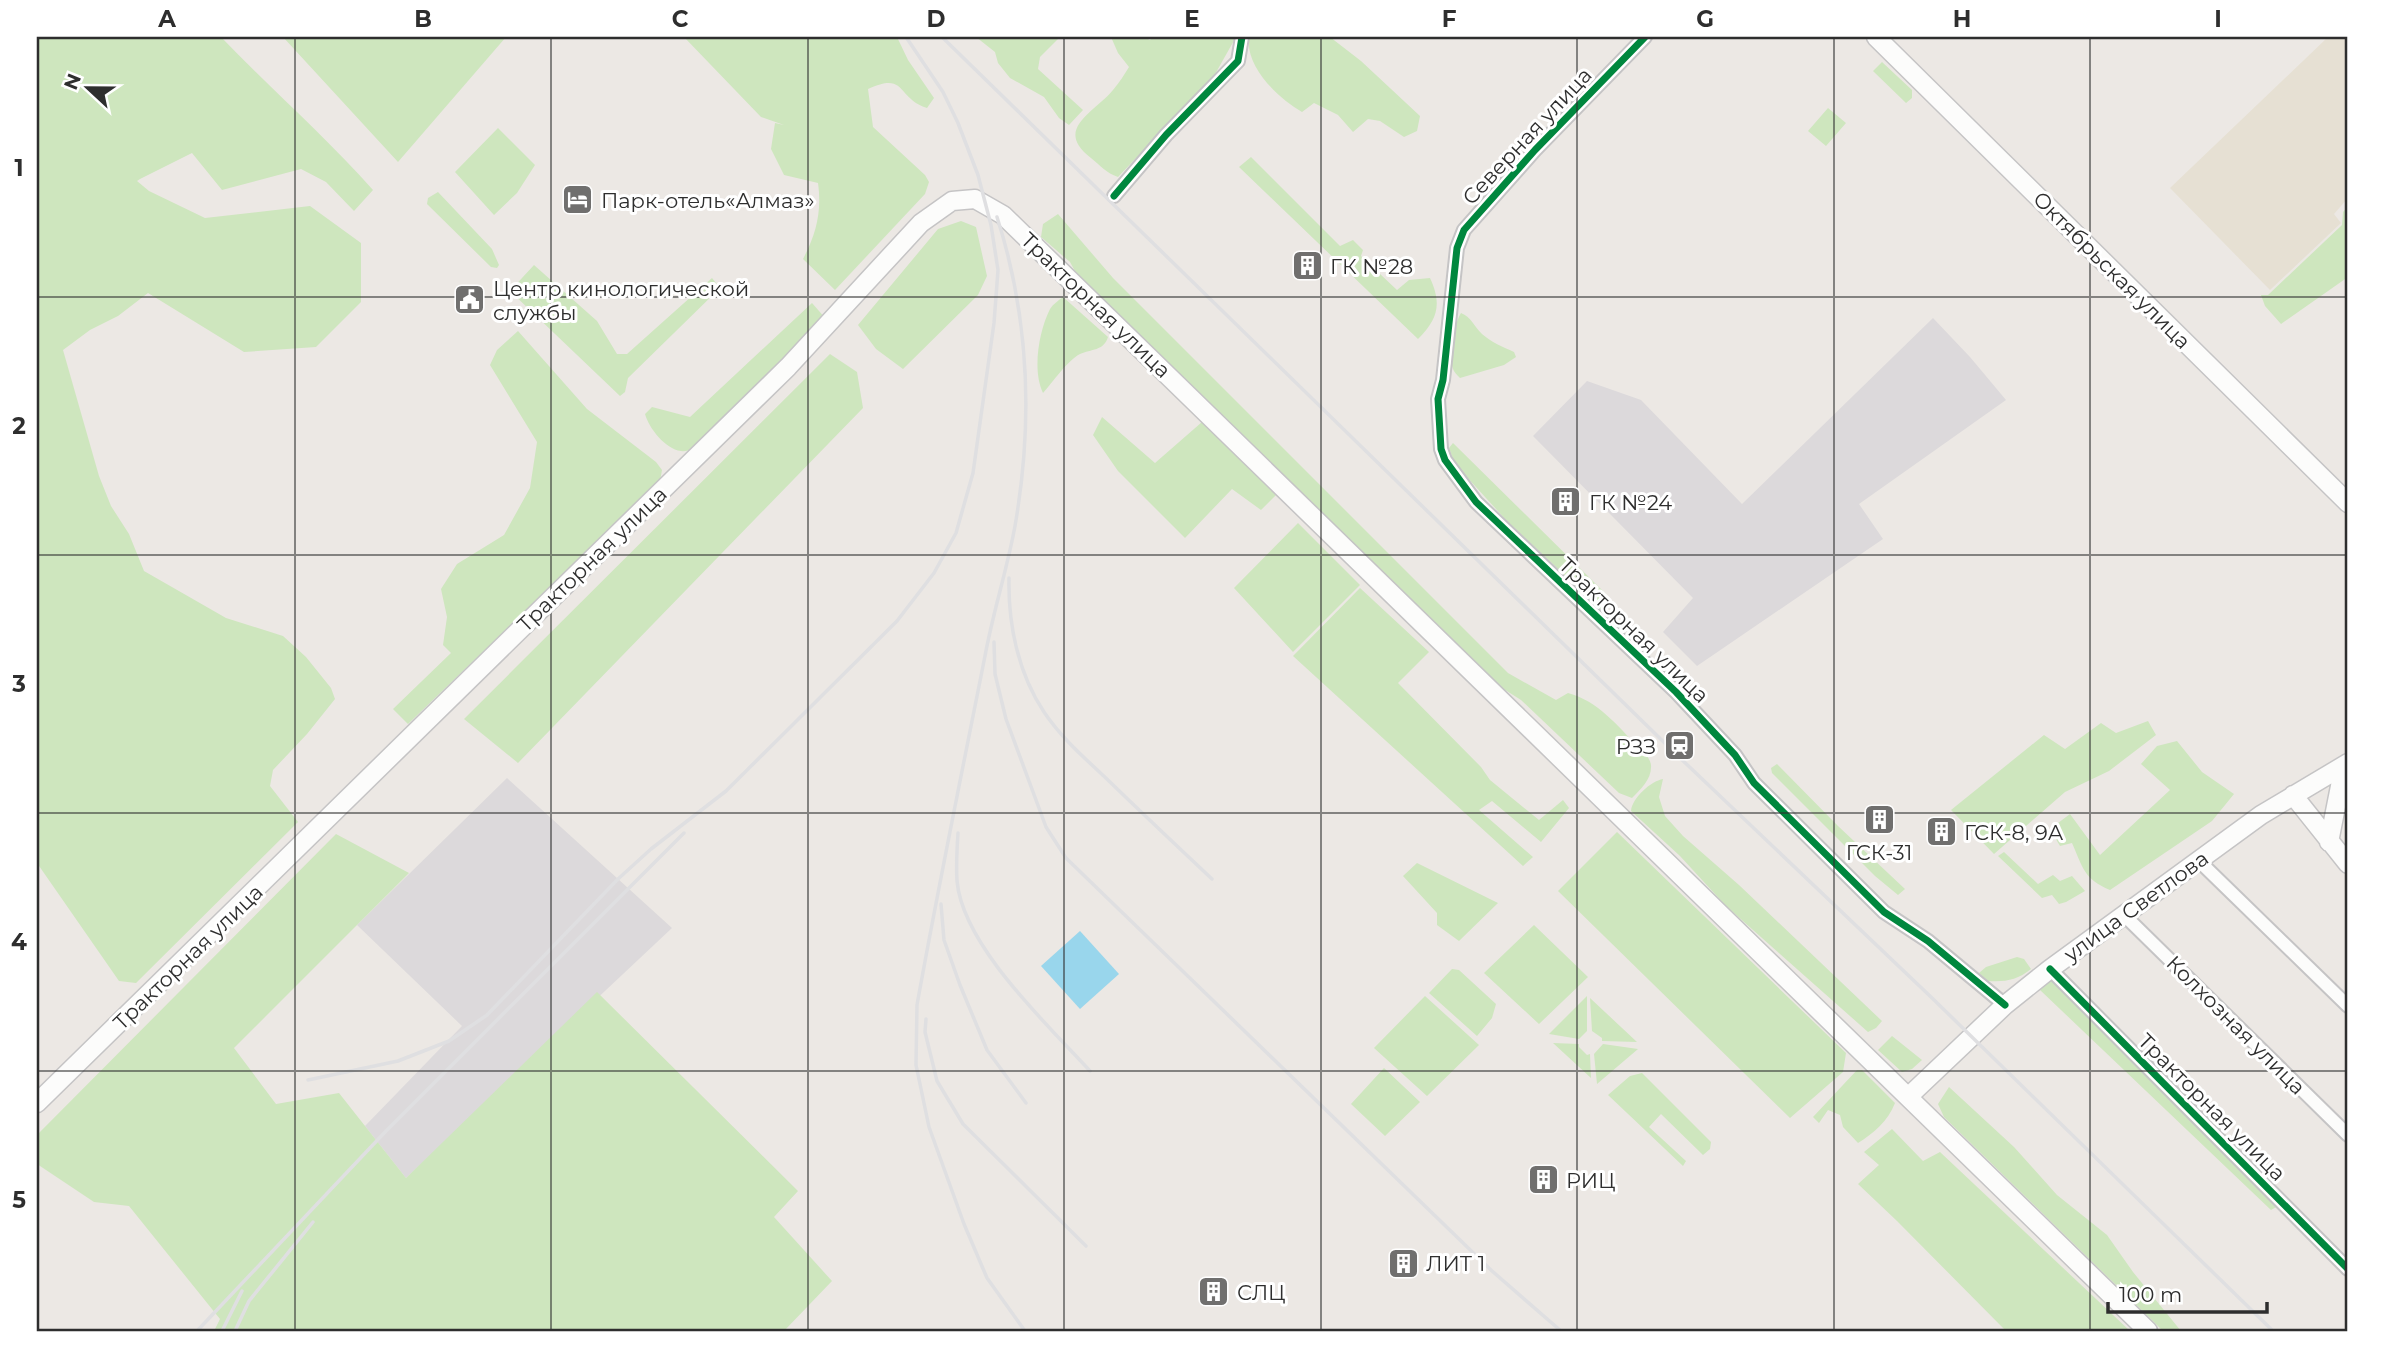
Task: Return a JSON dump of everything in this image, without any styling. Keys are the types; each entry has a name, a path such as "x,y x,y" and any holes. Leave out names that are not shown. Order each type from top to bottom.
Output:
{"main road":[{"name":"Октябрьская улица","path":"1876,37 2348,503"},
{"name":"Тракторная улица","path":"37,1104 788,367 921,223 951,201 975,199 1003,215 2148,1331"},
{"name":"улица Светлова","path":"1908,1097 2005,1005 2050,969 2261,815 2347,761"},
{"path":"2329,842 2347,761"},
{"path":"2293,795 2348,864"}],"street":[{"path":"1114,197 1166,135 1238,61 1242,37"},
{"name":"Северная улица","path":"1464,230 1535,150 1645,37"},
{"name":"Тракторная улица","path":"1464,230 1457,248 1443,380 1438,399 1441,449 1445,460 1476,502 1506,533 1676,692 1735,755 1754,783 1884,912 1928,941 2005,1005"},
{"path":"2198,860 2348,1006"},
{"name":"Колхозная улица","path":"2123,914 2348,1135"},
{"name":"Тракторная улица","path":"2050,969 2348,1269"}],"shaded area":[{"path":"2328,37 2348,37 2348,198 2334,214 2341,223 2270,290 2170,188"},
{"path":"1933,318 2006,400 1859,504 1883,539 1697,666 1663,632 1693,598 1533,436 1587,381 1641,400 1742,504"},
{"path":"507,778 672,928 406,1178 365,1126 462,1026 357,925"}],"green space":[{"path":"37,37 221,37 373,190 354,211 326,182 301,169 222,190 192,153 140,179 137,181 149,191 205,218 310,206 361,243 361,302 316,347 244,352 148,293 118,316 90,330 63,350 99,476 111,506 129,534 144,571 226,618 283,636 306,657 331,688 335,699 273,770 270,786 298,822 136,983 119,981 37,863"},
{"path":"283,37 506,37 398,162"},
{"path":"684,37 897,37 908,60 934,98 927,108 917,104 896,84 880,84 868,89 873,127 925,175 929,182 925,194 835,290 803,259 817,222 818,183 784,175 771,149 775,123 784,125 761,117"},
{"path":"976,37 1060,37 1040,57 1038,69 1083,110 1069,125 1059,118 1044,97 1010,78 998,63 995,52"},
{"path":"1111,37 1144,37 1150,40 1153,37 1236,37 1214,76 1118,177 1080,148 1076,138 1076,130 1081,122 1113,90 1129,67 1118,53"},
{"path":"1249,37 1330,37 1361,61 1420,116 1417,131 1404,137 1380,121 1368,119 1353,132 1338,115 1314,103 1302,112 1283,99 1265,81 1252,59"},
{"path":"1882,62 1912,90 1912,98 1906,103 1873,71"},
{"path":"1828,108 1846,123 1826,146 1808,131"},
{"path":"498,128 535,165 517,193 494,215 455,172"},
{"path":"1251,157 1340,246 1353,240 1363,250 1361,256 1397,290 1409,280 1430,278 1436,296 1436,311 1430,325 1418,339 1239,167"},
{"path":"438,192 492,249 499,265 497,268 491,267 427,204 428,198"},
{"path":"2348,206 2348,277 2281,324 2265,306 2261,295 2268,295 2342,225 2343,212"},
{"path":"1058,214 1113,278 1508,673 1556,700 1568,693 1579,697 1598,708 1615,723 1650,762 1648,779 1632,798 1619,793 1521,700 1502,688 1076,273 1070,262 1041,237 1043,224"},
{"path":"961,221 976,227 987,276 978,295 903,369 876,349 858,325 938,229"},
{"path":"534,265 597,321 617,354 627,354 712,278 720,288 628,378 625,392 620,396 510,291"},
{"path":"1063,297 1108,337 1100,347 1080,354 1070,361 1043,393 1037,362 1040,339 1050,309"},
{"path":"812,303 826,319 693,449 675,449 658,437 645,414 652,407 690,417"},
{"path":"1461,313 1486,337 1514,352 1516,357 1504,365 1460,378 1453,369 1451,348"},
{"path":"518,331 587,409 656,462 662,470 660,481 408,724 393,709 451,653 443,645 447,617 441,589 457,564 504,535 530,488 537,442 490,365 497,350"},
{"path":"830,354 857,372 863,408 518,763 464,719"},
{"path":"1102,417 1155,463 1202,422 1276,495 1261,510 1232,489 1185,538 1118,471 1093,435"},
{"path":"1453,443 1606,594 1607,607 1603,611 1506,520 1455,464 1449,448"},
{"path":"1298,523 1360,585 1293,652 1234,588"},
{"path":"1360,588 1429,652 1398,683 1481,767 1490,780 1539,820 1563,800 1569,808 1541,842 1492,801 1479,810 1533,857 1523,866 1293,656"},
{"path":"2148,721 2156,735 2109,771 2065,792 1994,854 1951,810 2044,735 2065,749 2101,723 2116,733"},
{"path":"2177,741 2202,772 2234,794 2212,821 2110,890 2101,886 2085,872 2072,843 2060,846 2050,829 2070,814 2100,855 2170,790 2141,764 2157,746"},
{"path":"1777,764 1905,889 1898,895 1875,876 1772,773 1771,768"},
{"path":"1663,779 1659,797 1665,816 1683,836 1739,885 1882,1021 1876,1028 1868,1032 1726,906 1680,856 1631,811 1643,791"},
{"path":"1617,832 1846,1053 1843,1072 1790,1118 1558,891"},
{"path":"336,834 409,873 234,1048 276,1104 339,1093 406,1178 597,992 798,1191 774,1217 832,1281 784,1331 214,1331 220,1319 129,1206 94,1202 37,1164 37,1135"},
{"path":"2004,852 2038,884 2053,875 2060,881 2072,876 2085,891 2059,904 2052,895 2042,898 1998,856"},
{"path":"1417,863 1498,903 1459,941 1437,925 1437,913 1403,876"},
{"path":"1534,925 1588,977 1539,1024 1484,973"},
{"path":"2017,957 2024,959 2031,969 2016,978 1988,981 1979,973 1986,967"},
{"path":"1452,969 1459,970 1496,1004 1492,1018 1477,1036 1429,993"},
{"path":"2052,979 2280,1205 2271,1210 2040,990"},
{"path":"1425,996 1479,1045 1427,1096 1374,1048"},
{"path":"1587,996 1587,1031 1579,1039 1549,1034"},
{"path":"1590,998 1637,1042 1602,1041 1602,1038 1592,1031"},
{"path":"1892,1036 1922,1060 1912,1069 1902,1072 1878,1050"},
{"path":"1553,1043 1579,1044 1587,1055 1590,1054 1591,1078"},
{"path":"1603,1044 1638,1049 1597,1084 1594,1054"},
{"path":"1384,1068 1420,1102 1385,1136 1351,1104"},
{"path":"1857,1070 1862,1070 1895,1103 1880,1126 1858,1143 1843,1127 1840,1115 1828,1110 1819,1123 1813,1117"},
{"path":"1642,1073 1711,1142 1710,1149 1703,1155 1661,1114 1649,1127 1686,1161 1683,1166 1608,1095 1630,1076"},
{"path":"1949,1087 2014,1147 2057,1195 2107,1235 2181,1331 2163,1331 1944,1117 1938,1104"},
{"path":"1892,1129 1923,1161 1940,1152 2130,1331 2006,1331 1858,1184 1879,1165 1864,1152"}],"water":[{"path":"1080,931 1119,974 1080,1009 1041,966"}],"railway":[{"path":"308,1080 398,1061 449,1041 487,1015 618,879 651,849 726,791 897,621 934,573 956,533 973,473 994,323 998,270 991,225 978,175 958,123 943,92 906,37"},
{"path":"942,37 1678,756 1931,997 2273,1331"},
{"path":"997,217 1008,255 1022,332 1026,409 1021,487 1012,542 988,640 917,1005 916,1065 929,1127 964,1224 987,1278 1025,1331"},
{"path":"1009,578 1010,613 1016,648 1027,681 1044,712 1075,749 1212,879"},
{"path":"994,642 995,674 1006,719 1046,827 1066,858 1492,1271 1561,1331"},
{"path":"197,1331 386,1131 684,833"},
{"path":"958,833 957,881 963,906 974,931 1010,983 1090,1071"},
{"path":"941,904 944,940 987,1050 1026,1103"},
{"path":"926,1019 925,1032 937,1081 963,1124 1086,1246"},
{"path":"235,1331 249,1301 313,1222"},
{"path":"222,1331 242,1291"}],"cycle path":[{"path":"1114,196 1166,135 1238,61 1242,37"},
{"path":"1645,37 1535,150 1464,230 1457,248 1443,380 1438,399 1441,449 1445,460 1476,502 1676,692 1735,755 1754,783 1884,912 1928,941 2005,1005"},
{"path":"2050,969 2348,1269"}],"place":[{"name":"Парк-отель«Алмаз»","path":"578,200"},
{"name":"ГК №28","path":"1307,266"},
{"name":"Центр кинологической службы","path":"470,300"},
{"name":"ГК №24","path":"1566,502"},
{"name":"РЗЗ","path":"1679,746"},
{"name":"ГСК-31","path":"1879,820"},
{"name":"ГСК-8, 9А","path":"1941,832"},
{"name":"РИЦ","path":"1543,1180"},
{"name":"ЛИТ 1","path":"1403,1263"},
{"name":"СЛЦ","path":"1214,1292"}]}
